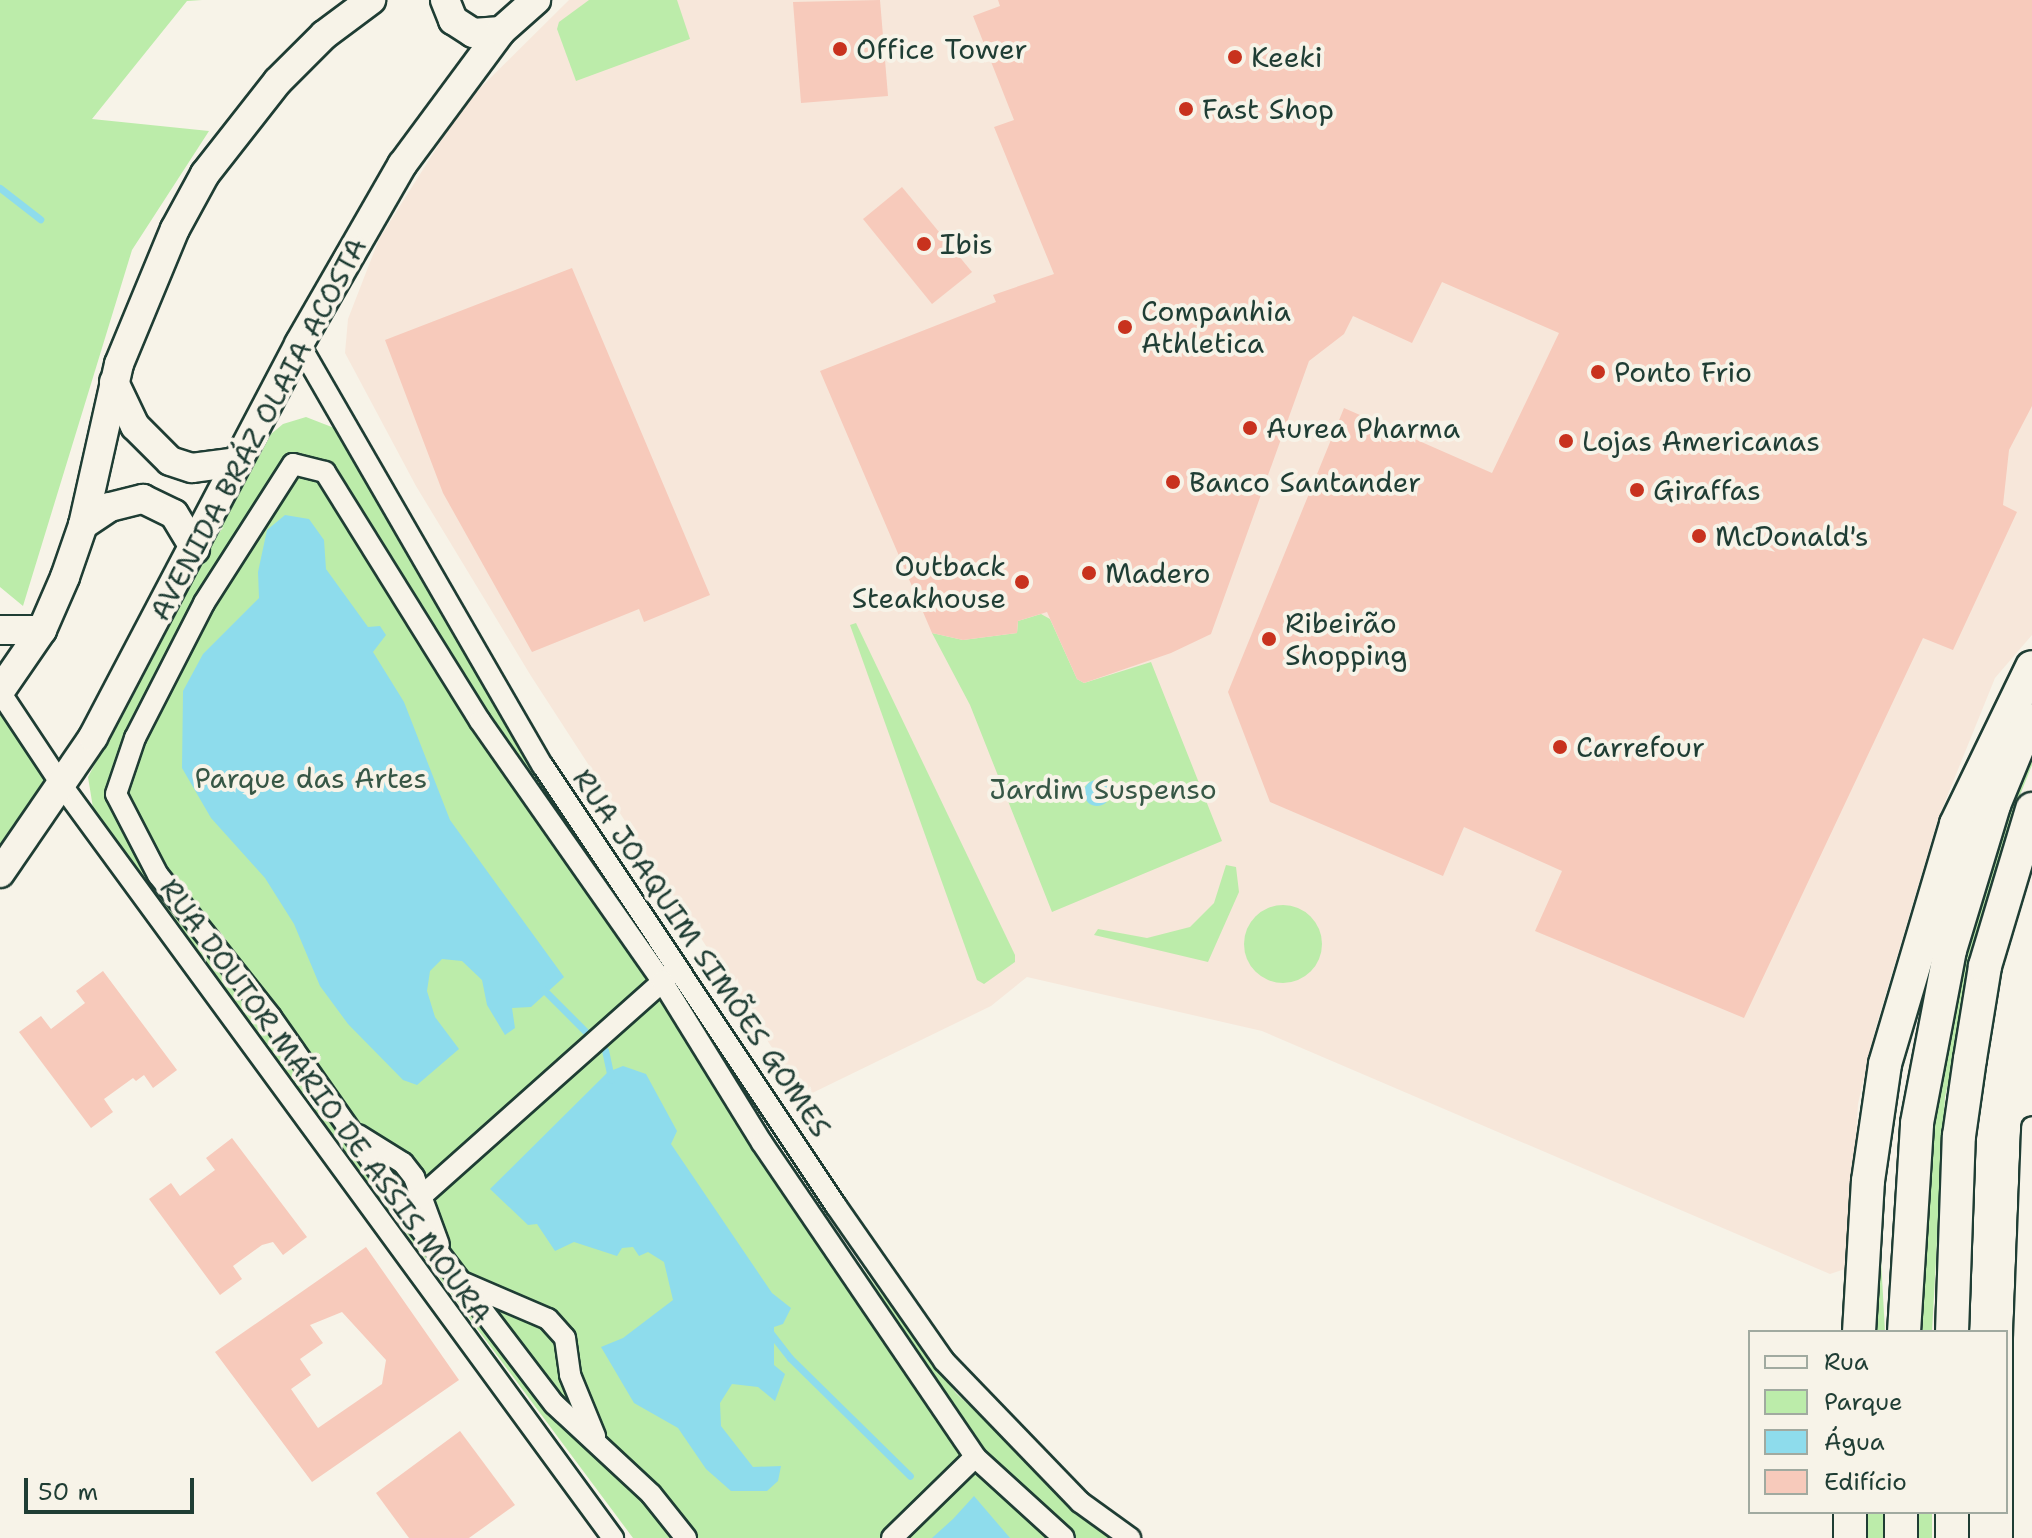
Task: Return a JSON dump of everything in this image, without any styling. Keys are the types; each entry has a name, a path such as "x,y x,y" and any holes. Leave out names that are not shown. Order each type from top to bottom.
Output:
{"main road":[{"path":"1859,1330 1868,1181 1889,1049 1956,824 2032,667"},
{"path":"1904,1330 1917,1123 1950,950 1994,805 2032,713"},
{"path":"1952,1330 1959,1136 1970,1059 1989,950 2032,809"},
{"path":"1850,1514 1850,1538"},
{"path":"1901,1514 1901,1538"},
{"path":"1952,1514 1952,1538"}],"street":[{"path":"0,692 42,630 83,525 114,382 175,229 205,174 278,81 324,35 371,0"},
{"path":"445,0 453,20 473,33 501,31"},
{"name":"AVENIDA BRÁZ OLAIA ACOSTA","path":"0,873 63,787 195,549 299,344 431,119 501,31 536,0"},
{"name":"RUA JOAQUIM SIMÕES GOMES","path":"299,344 543,766 944,1361 1080,1502 1130,1538"},
{"path":"114,382 140,433 170,461 192,468 237,462"},
{"path":"686,1538 651,1494 554,1404 406,1210 271,1017 158,875 116,794 135,738 204,603 293,464 325,472 480,721 662,981 762,1143 975,1457 1064,1538"},
{"path":"83,525 110,507 143,499 174,514 195,549"},
{"path":"0,630 42,630"},
{"name":"RUA DOUTOR MÁRIO DE ASSIS MOURA","path":"0,692 63,787 613,1538"},
{"path":"406,1210 679,967"},
{"path":"2024,1538 2032,1127"},
{"path":"351,1130 403,1163 423,1195 444,1259"},
{"path":"461,1281 548,1319 565,1338 570,1375 599,1446"},
{"path":"892,1538 975,1457"}],"shaded area":[{"name":"Ribeirão Shopping","path":"569,0 2032,0 2032,635 1995,678 1938,819 1875,1030 1858,1104 1848,1268 1830,1274 1262,1031 1027,977 991,1006 804,1097 531,676 416,486 345,353 348,319 379,239 465,103"}],"green space":[{"path":"0,0 202,0 187,1 92,119 209,131 132,250 23,606 0,587"},
{"path":"589,0 677,0 690,39 576,81 557,29 559,22"},
{"name":"Parque das Artes","path":"306,417 342,431 529,767 825,1218 956,1393 1109,1538 633,1538 94,814 88,777 271,434 283,424"},
{"name":"Jardim Suspenso","path":"1041,614 1050,619 1077,679 1084,683 1151,662 1222,841 1052,912 970,705 932,633 963,640 1017,633 1018,621"},
{"path":"856,623 1015,955 1015,962 984,984 977,980 850,625"},
{"path":"0,692 63,787 0,872"},
{"path":"2032,741 2032,765 2008,825 1945,1097 1932,1330 1921,1330 1923,1209 1934,1100 1961,965 2013,785"},
{"path":"1226,865 1236,867 1239,892 1208,962 1094,935 1098,929 1147,938 1190,927 1214,903"},
{"path":"1283,905 1298,908 1311,916 1319,929 1322,944 1319,959 1311,972 1298,980 1283,983 1268,980 1255,972 1247,959 1244,944 1247,929 1255,916 1268,908"},
{"path":"1881,1259 1885,1330 1870,1330 1875,1263"},
{"path":"1865,1514 1883,1514 1883,1538 1864,1538"},
{"path":"1918,1514 1932,1514 1932,1538 1918,1538"}],"water":[{"path":"285,515 309,519 324,540 326,569 368,627 380,626 386,635 373,652 404,702 450,820 564,977 531,1007 512,1008 515,1028 505,1035 487,1005 482,980 462,961 442,959 430,971 427,991 435,1017 459,1049 417,1085 403,1080 348,1024 320,986 294,924 265,878 211,818 182,768 183,691 203,654 259,598 258,572 267,530"},
{"path":"1097,780 1107,783 1110,793 1107,803 1097,806 1087,803 1084,793 1087,783"},
{"path":"623,1066 646,1074 677,1131 671,1144 772,1293 791,1308 783,1324 774,1327 774,1365 785,1374 775,1401 758,1387 732,1384 720,1403 721,1426 753,1467 781,1466 778,1481 767,1491 731,1491 706,1469 678,1428 634,1403 601,1347 623,1338 673,1300 664,1262 648,1252 639,1256 633,1247 622,1248 617,1256 574,1242 555,1251 537,1224 528,1225 490,1189 608,1072"},
{"path":"974,1496 1010,1538 932,1538 953,1519"}],"building":[{"name":"Office Tower","path":"880,0 888,96 801,103 793,2"},
{"path":"998,0 2032,0 2032,406 2009,450 2003,505 2017,512 1953,650 1923,638 1744,1018 1535,931 1562,871 1464,827 1443,876 1270,802 1228,692 1344,408 1492,473 1559,333 1442,282 1412,343 1353,316 1344,334 1309,361 1211,634 1171,653 1084,683 1077,679 1047,612 1018,621 1017,633 963,640 932,633 820,371 996,302 993,295 1054,274 994,127 1014,120 973,16 1000,6"},
{"path":"902,187 972,272 932,304 863,219"},
{"path":"572,268 710,595 644,622 639,609 532,652 443,493 385,340"},
{"path":"103,971 177,1070 153,1088 144,1075 136,1081 133,1078 104,1099 113,1112 91,1128 19,1032 41,1016 51,1029 85,1003 76,991"},
{"path":"232,1138 307,1237 283,1255 273,1242 262,1245 233,1266 242,1279 220,1295 149,1199 171,1183 180,1196 215,1170 206,1158"},
{"path":"366,1247 459,1380 312,1482 215,1352","holes":["342,1312 386,1360 382,1384 318,1428 291,1389 311,1375 300,1359 323,1343 310,1325"]},
{"path":"460,1431 515,1505 469,1538 409,1538 376,1493"}],"waterway":[{"path":"0,188 40,219"},
{"path":"541,987 587,1033"},
{"path":"605,1050 611,1079"},
{"path":"769,1331 790,1358 910,1476"}],"place":[{"name":"Office Tower","path":"840,49"},
{"name":"Keeki","path":"1235,57"},
{"name":"Fast Shop","path":"1186,109"},
{"name":"Ibis","path":"924,244"},
{"name":"Companhia Athletica","path":"1125,327"},
{"name":"Ponto Frio","path":"1598,372"},
{"name":"Aurea Pharma","path":"1250,428"},
{"name":"Lojas Americanas","path":"1566,441"},
{"name":"Banco Santander","path":"1173,482"},
{"name":"Giraffas","path":"1637,490"},
{"name":"McDonald's","path":"1699,536"},
{"name":"Madero","path":"1089,573"},
{"name":"Outback Steakhouse","path":"1022,582"},
{"name":"Ribeirão Shopping","path":"1269,639"},
{"name":"Carrefour","path":"1560,747"}]}
